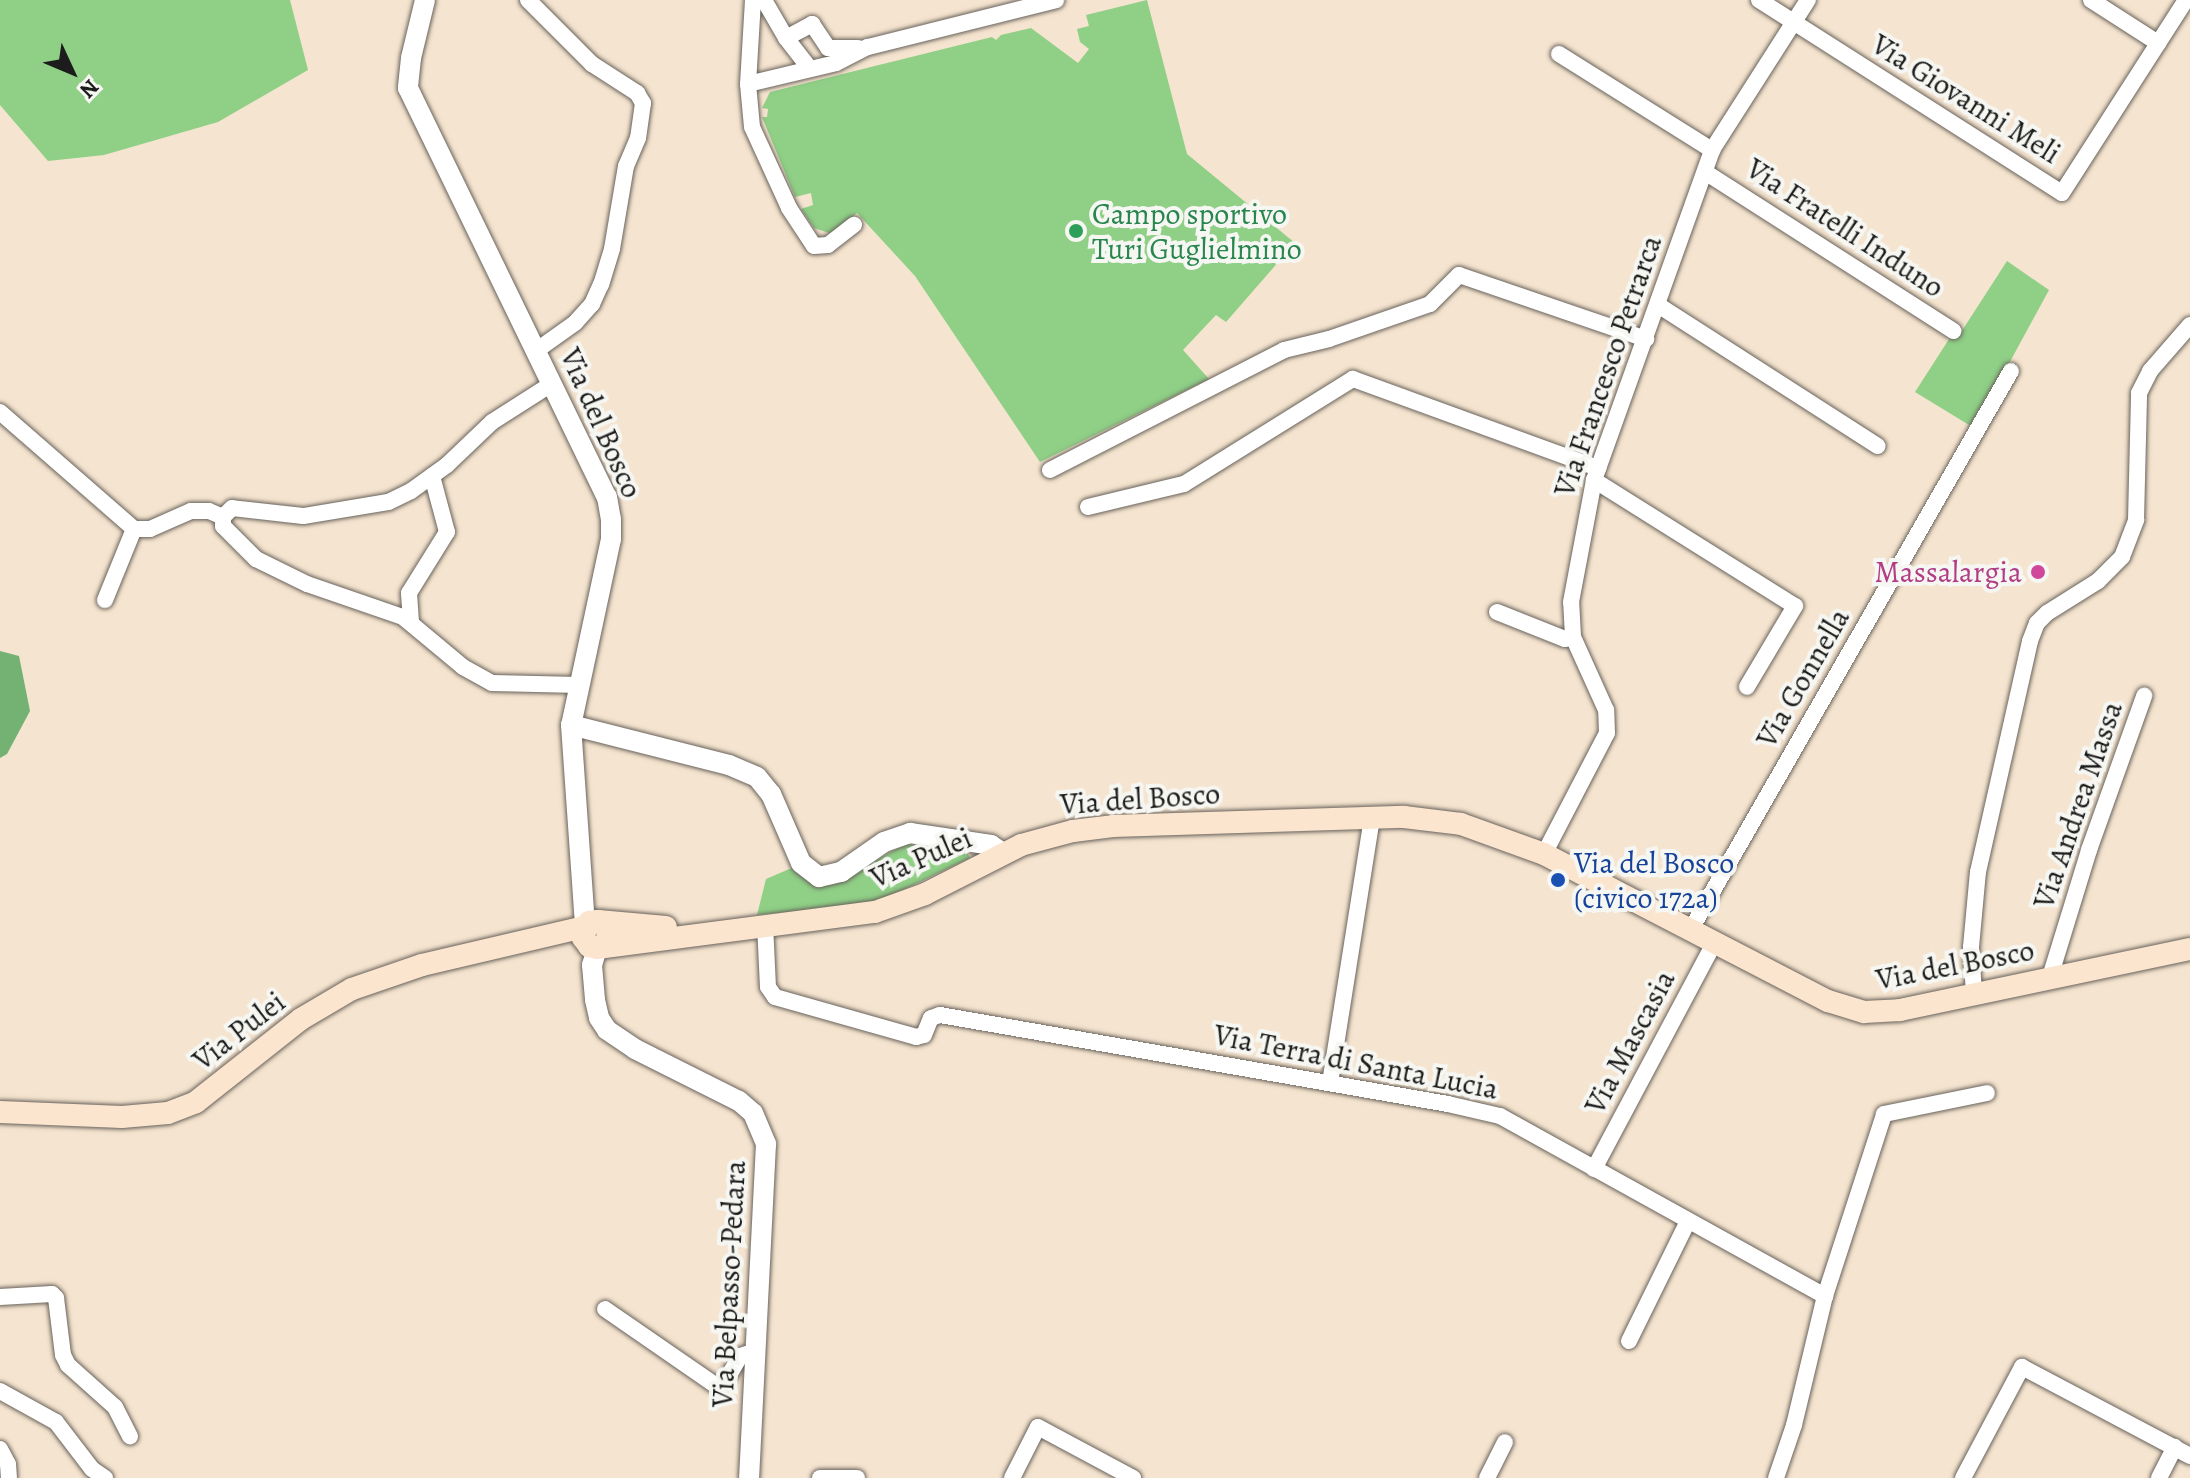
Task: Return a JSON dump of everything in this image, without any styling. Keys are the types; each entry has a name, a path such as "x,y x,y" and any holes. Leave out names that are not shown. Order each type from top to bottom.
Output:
{"main road":[{"name":"Via del Bosco","path":"1003,853 1037,839 1113,826 1372,817 1432,818 1461,824 1544,854 1848,1009 1900,1010 2190,949"},
{"name":"Via Pulei","path":"0,1112 122,1117 168,1113 196,1102 301,1019 352,989 422,965 507,947 558,947 594,935 719,929 849,917 900,905 1003,853"}],"street":[{"name":"Via del Bosco","path":"425,0 411,58 408,88 607,497 611,519 611,539 571,725 571,761 594,935 594,992"},
{"path":"528,0 592,64 637,93 643,103 638,138 626,166 612,249 596,294 575,323 537,350"},
{"path":"753,0 748,84 752,127 789,208 809,240 823,247 854,225"},
{"path":"764,0 786,38 810,69"},
{"path":"748,84 836,63 868,47 995,7 1056,0"},
{"name":"Via Giovanni Meli","path":"1759,0 2062,193 2158,43"},
{"name":"Via Francesco Petrarca","path":"1544,854 1607,733 1606,710 1573,637 1574,577 1596,474 1712,150 1808,0"},
{"path":"2091,0 2158,43 2186,0"},
{"path":"786,38 812,24 828,48 868,47"},
{"path":"1559,54 1712,150"},
{"name":"Via Fratelli Induno","path":"1705,172 1954,331"},
{"path":"1050,470 1284,350 1329,339 1430,304 1459,275 1646,339"},
{"path":"1658,305 1878,446"},
{"path":"1974,994 1971,947 1978,872 2030,641 2047,613 2112,570 2122,557 2136,520 2139,393 2150,371 2190,325"},
{"name":"Via Gonnella","path":"1691,929 2011,371"},
{"path":"1088,507 1184,484 1353,379 1596,474 1795,606 1747,687"},
{"path":"223,517 232,508 303,516 344,512 388,502 432,476 492,422 553,383"},
{"path":"0,412 134,529 150,529 191,511 209,511 223,517 230,535 256,559 307,584 411,622 463,667 492,683 580,685"},
{"path":"411,622 409,593 447,532 432,476"},
{"path":"105,600 134,529"},
{"path":"1497,612 1565,639 1573,637"},
{"name":"Via Andrea Massa","path":"2050,977 2089,850 2144,696"},
{"path":"571,725 729,765 757,777 771,794 801,863 819,877 841,872 884,842 910,833 991,845 1003,853"},
{"path":"1330,1083 1372,817"},
{"name":"Via Terra di Santa Lucia","path":"765,924 768,987 775,997 916,1037 924,1035 931,1018 940,1015 1500,1116 1825,1296"},
{"name":"Via Mascasia","path":"1594,1169 1715,941"},
{"name":"Via Belpasso-Pedara","path":"594,992 599,1018 618,1039 739,1101 753,1113 766,1144 749,1478"},
{"path":"1776,1478 1794,1425 1825,1296 1884,1114 1987,1093"},
{"path":"1629,1341 1688,1221"},
{"path":"0,1297 52,1294 56,1298 63,1355 68,1365 115,1407 130,1436"},
{"path":"605,1309 718,1387 724,1384 740,1356 755,1351"},
{"path":"1963,1478 2022,1367 2182,1452 2159,1478"},
{"path":"0,1391 56,1422 92,1469 105,1478"},
{"path":"1012,1478 1038,1427 1133,1478"},
{"path":"1487,1478 1505,1442"},
{"path":"0,1449 5,1454 9,1478"},
{"path":"820,1478 857,1478"}],"green space":[{"path":"0,0 290,0 308,70 218,122 104,155 48,161 0,105"},
{"name":"Campo sportivo Turi Guglielmino","path":"1147,0 1187,154 1295,243 1226,322 1216,315 1183,350 1209,379 1040,462 915,276 857,213 838,230 829,233 814,228 801,209 813,205 811,193 795,197 762,117 767,117 768,109 762,108 770,92 992,37 996,40 1001,35 1031,28 1078,63 1089,49 1080,42 1077,29 1089,26 1086,15"},
{"path":"2007,261 2049,290 1974,428 1915,392 1951,336 1956,340"},
{"path":"0,651 19,656 30,711 7,754 0,758"},
{"path":"905,844 966,850 970,858 884,899 855,906 757,915 766,879 794,867 814,884 832,885"}],"place":[{"name":"Campo sportivo Turi Guglielmino","path":"1076,231"},
{"name":"Massalargia","path":"2038,572"},
{"name":"Via del Bosco (civico 172a)","path":"1558,880"}]}
